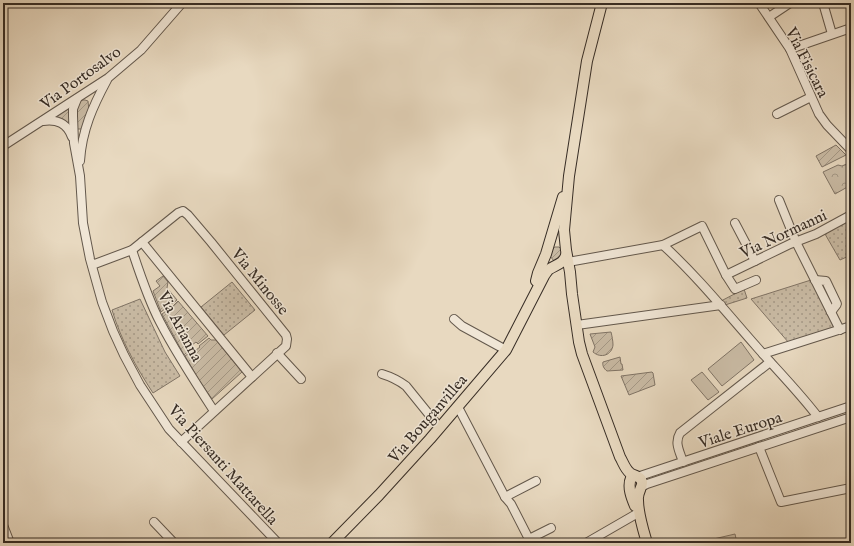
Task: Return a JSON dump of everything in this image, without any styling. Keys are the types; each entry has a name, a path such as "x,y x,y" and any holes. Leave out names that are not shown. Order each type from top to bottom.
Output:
{"main road":[{"path":"602,3 587,61 569,176 561,260 570,272 579,342 582,354 620,457 633,480 630,490 648,543"},
{"path":"561,260 549,261 547,252 569,176"},
{"path":"557,244 563,247 561,260 544,276 530,302 538,273 550,246 557,244"},
{"name":"Via Bouganvillea","path":"332,543 379,495 440,428 506,350 530,302"},
{"path":"633,480 642,481 638,495 639,515"}],"street":[{"name":"Via Portosalvo","path":"3,146 108,78 141,50 182,3"},
{"name":"Via Fisicara","path":"759,3 790,49 818,114 827,126 851,150"},
{"path":"768,17 790,3"},
{"path":"823,3 830,35"},
{"path":"790,49 851,28"},
{"path":"80,176 84,136 96,100 108,78"},
{"path":"777,114 811,97"},
{"path":"74,143 73,109 79,98 88,98 92,111"},
{"path":"43,121 49,120 61,123 70,131 74,143 80,176"},
{"name":"Via Piersanti Mattarella","path":"80,176 83,223 90,259 102,302 113,331 140,385 169,429 278,543"},
{"path":"779,200 796,242 840,330"},
{"name":"Via Minosse","path":"92,265 132,250 178,213 185,212 286,335 286,346 181,442"},
{"name":"Via Normanni","path":"726,275 816,234 851,215"},
{"path":"735,223 755,261"},
{"path":"561,260 663,245 702,226 726,275 735,289 756,280"},
{"name":"Via Arianna","path":"142,242 252,377"},
{"path":"663,245 681,261 805,401 818,418"},
{"name":"Via Arianna","path":"132,250 138,270 159,320 176,353 214,411"},
{"path":"577,325 721,306"},
{"path":"454,319 462,326 506,350"},
{"path":"763,354 851,326"},
{"path":"277,354 301,379"},
{"path":"683,462 677,444 677,438 680,433 770,362"},
{"path":"382,374 400,381 406,386 440,428"},
{"name":"Viale Europa","path":"633,480 851,406"},
{"path":"458,407 530,541 551,528"},
{"name":"Viale Europa","path":"641,487 851,417"},
{"path":"759,447 781,502 851,488"},
{"path":"505,497 536,481"},
{"path":"586,543 639,515"},
{"path":"154,522 174,543"},
{"path":"3,525 10,543"}],"green space":[{"path":"78,101 88,101 89,111 82,129 77,129 75,112"},
{"path":"70,108 71,128 54,118"},
{"path":"836,145 846,155 822,167 816,156"},
{"path":"851,162 851,185 835,194 823,172 838,165 842,166"},
{"path":"851,219 851,255 840,260 825,234"},
{"path":"559,247 561,249 563,258 554,261 550,256 553,248"},
{"path":"163,276 168,282 167,288 177,300 172,304 170,302 166,305 167,307 161,312 153,291 160,286 156,281"},
{"path":"811,280 835,328 789,343 751,299"},
{"path":"232,282 255,310 224,335 201,307"},
{"path":"744,289 747,298 725,305 721,301"},
{"path":"140,299 165,352 180,376 153,393 130,353 112,310"},
{"path":"178,301 208,336 198,344 196,342 192,345 193,347 184,355 162,314 169,309 170,311"},
{"path":"611,332 613,345 611,351 606,355 599,355 593,352 595,347 590,334"},
{"path":"209,338 211,340 216,340 242,372 212,399 185,356 200,347 199,346"},
{"path":"741,342 754,360 722,386 708,369"},
{"path":"620,357 623,370 607,371 603,366 603,362"},
{"path":"652,372 655,385 629,395 621,376"},
{"path":"702,372 719,392 708,400 691,380"},
{"path":"735,534 737,543 705,543 705,541"}]}
